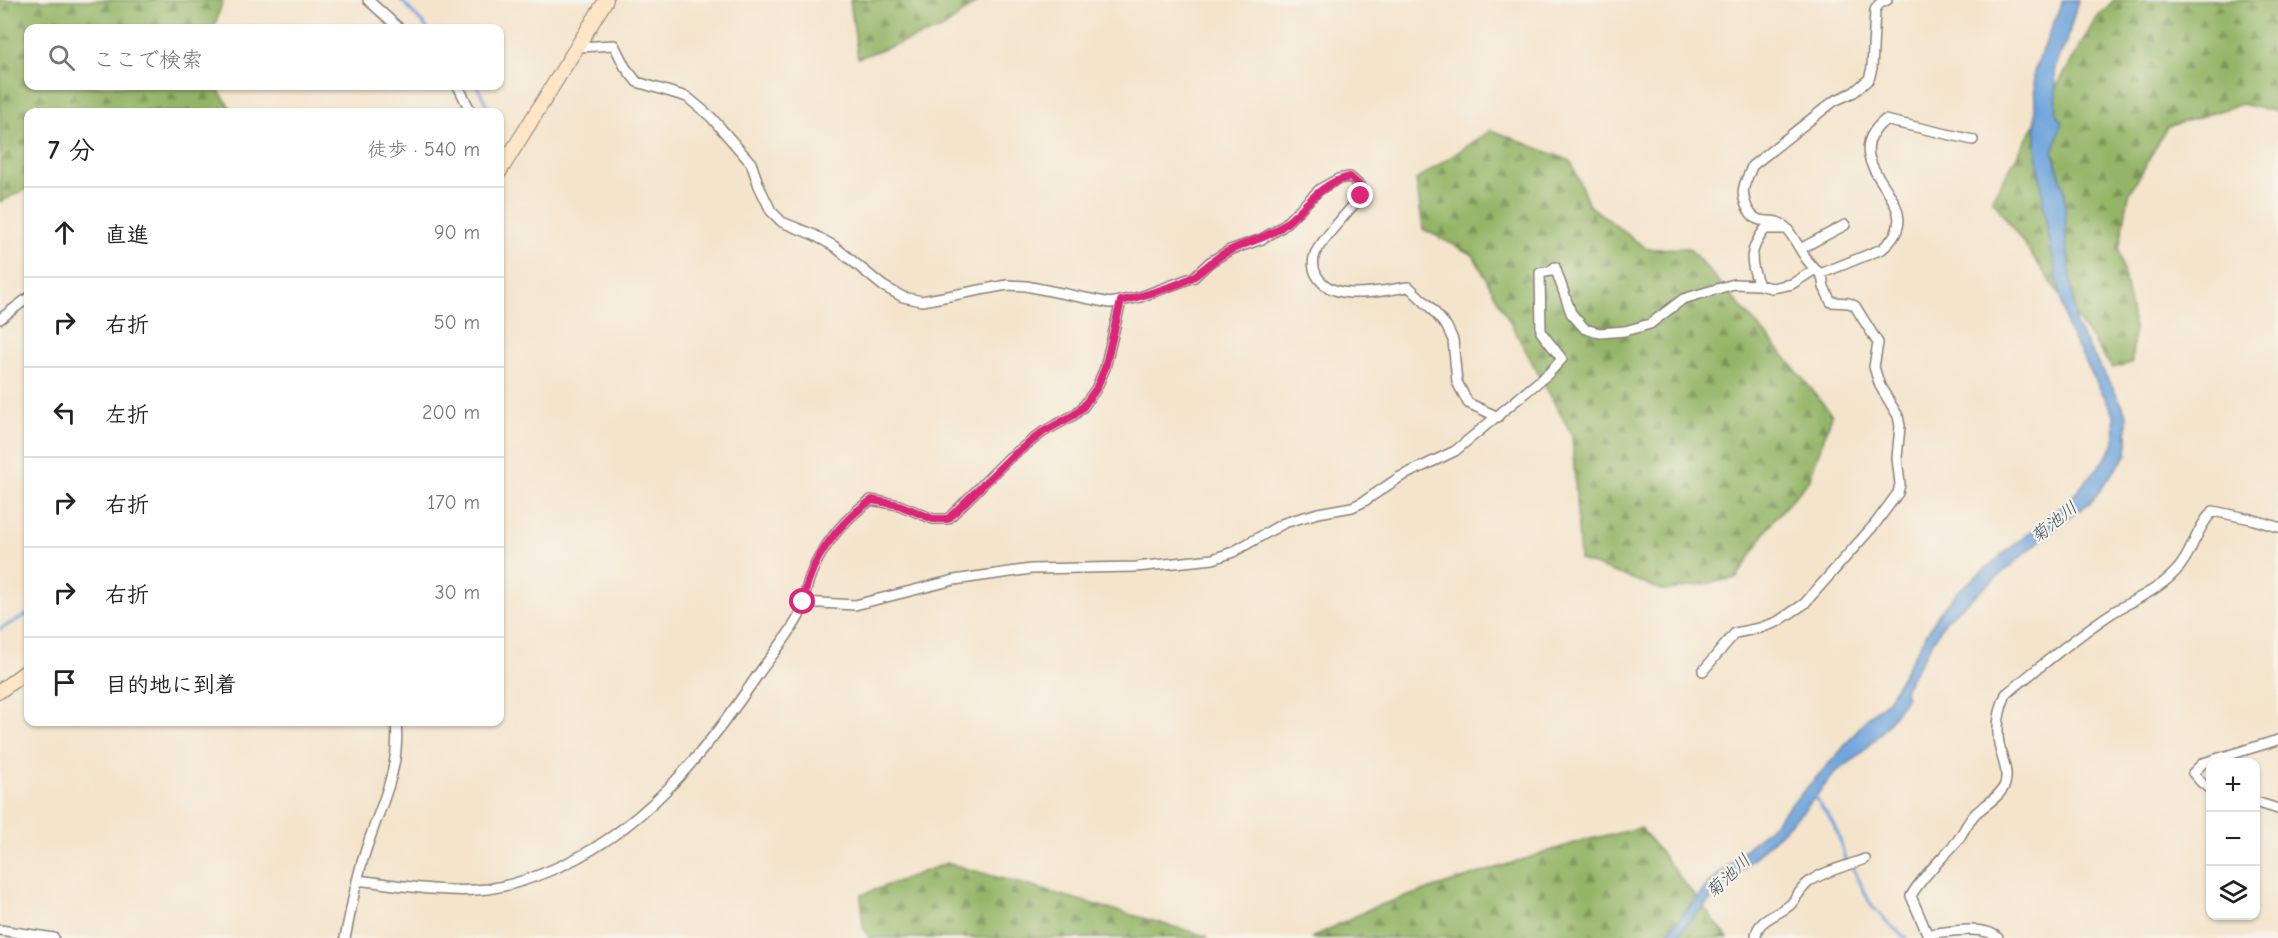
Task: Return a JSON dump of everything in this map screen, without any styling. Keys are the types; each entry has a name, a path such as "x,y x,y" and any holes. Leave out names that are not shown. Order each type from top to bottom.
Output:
{"main road":[{"path":"504,163 579,47 606,0"},
{"path":"0,691 24,673"}],"street":[{"path":"368,0 395,24"},
{"path":"1703,671 1735,633 1776,622 1804,604 1859,542 1898,493 1900,484 1897,458 1900,426 1898,416 1880,388 1874,367 1878,343 1855,306 1849,303 1831,302 1817,272 1787,229 1776,221 1758,220 1751,216 1743,197 1744,184 1748,180 1752,166 1834,101 1862,87 1869,79 1872,68 1875,10 1879,4 1887,0"},
{"path":"579,47 614,45 625,67 638,82 687,97 711,117 752,163 759,186 771,211 782,222 834,246 883,286 903,297 922,301 1007,285 1026,286 1110,303 1140,297 1194,277 1210,262 1230,250 1262,239 1282,227 1320,189 1338,179 1350,177 1361,187 1361,196 1315,252 1313,267 1318,278 1329,288 1340,293 1409,287 1447,327 1453,340 1457,382 1468,403 1498,417"},
{"path":"460,90 469,108"},
{"path":"803,602 855,605 954,580 1031,569 1136,567 1213,559 1233,552 1284,523 1318,513 1352,507 1400,477 1455,451 1549,373 1562,358 1541,332 1540,273 1551,271 1555,267 1571,313 1585,329 1600,333 1625,331 1650,324 1683,299 1734,284 1772,288 1792,284 1817,272 1882,249 1890,243 1898,221 1898,210 1869,161 1867,151 1868,139 1875,128 1885,120 1973,140"},
{"path":"1800,249 1845,225"},
{"path":"1759,285 1751,260 1758,239 1766,229 1787,229"},
{"path":"0,319 24,301"},
{"path":"357,880 449,889 488,889 527,880 554,869 612,838 636,820 667,791 710,741 799,616 809,579 818,559 855,511 872,500 899,505 933,519 948,519 1010,458 1043,432 1074,415 1083,407 1096,389 1105,368 1121,301"},
{"path":"1998,938 1989,931 1967,930 1928,936 1911,896 1918,884 1958,840 1974,815 1998,794 2005,784 2006,769 1999,743 1998,724 2000,708 2006,694 2112,613 2154,590 2174,573 2203,521 2213,511 2278,527"},
{"path":"345,938 364,854 391,782 398,739 396,726"},
{"path":"2219,758 2278,740"},
{"path":"2206,762 2193,773 2206,786"},
{"path":"2260,803 2278,809"},
{"path":"1756,938 1761,924 1790,905 1808,883 1823,874 1865,859"},
{"path":"0,930 54,938"}],"green space":[{"path":"0,0 223,0 215,24 24,24 24,90 219,90 230,108 24,108 24,190 0,202"},
{"path":"850,0 979,0 944,28 858,58"},
{"path":"2114,0 2278,0 2278,112 2242,104 2167,127 2129,195 2119,250 2134,326 2132,363 2112,368 1992,199 2095,20"},
{"path":"1491,130 1571,161 1589,205 1647,249 1689,248 1788,360 1832,415 1809,481 1773,520 1737,578 1665,591 1580,560 1572,435 1473,255 1423,229 1416,180"},
{"path":"1641,828 1728,938 1311,938 1374,907 1581,841"},
{"path":"947,863 1207,936 1207,938 869,938 863,927 861,895"}],"water":[{"name":"菊池川","path":"2063,0 2078,0 2067,40 2055,67 2057,116 2062,121 2053,153 2065,192 2066,238 2076,326 2127,416 2127,454 2092,501 2053,530 1946,620 1904,689 1907,697 1882,732 1859,756 1836,772 1804,810 1689,921 1677,938 1663,938 1711,881 1774,823 1838,754 1868,717 1888,700 1937,616 1957,592 2070,499 2104,461 2115,442 2114,414 2067,328 2047,229 2036,146 2034,72"}],"waterway":[{"path":"401,0 423,24"},
{"path":"479,90 487,108"},
{"path":"0,629 24,616"},
{"path":"1813,795 1834,825 1845,860 1848,862"},
{"path":"1852,866 1871,905 1906,938"}],"route":[{"path":"803,602 809,579 818,559 855,511 872,500 899,505 933,519 948,519 1010,458 1043,432 1074,415 1083,407 1096,389 1105,368 1121,301 1140,297 1194,277 1210,262 1230,250 1262,239 1282,227 1320,189 1338,179 1350,177 1361,187 1361,196"}]}
